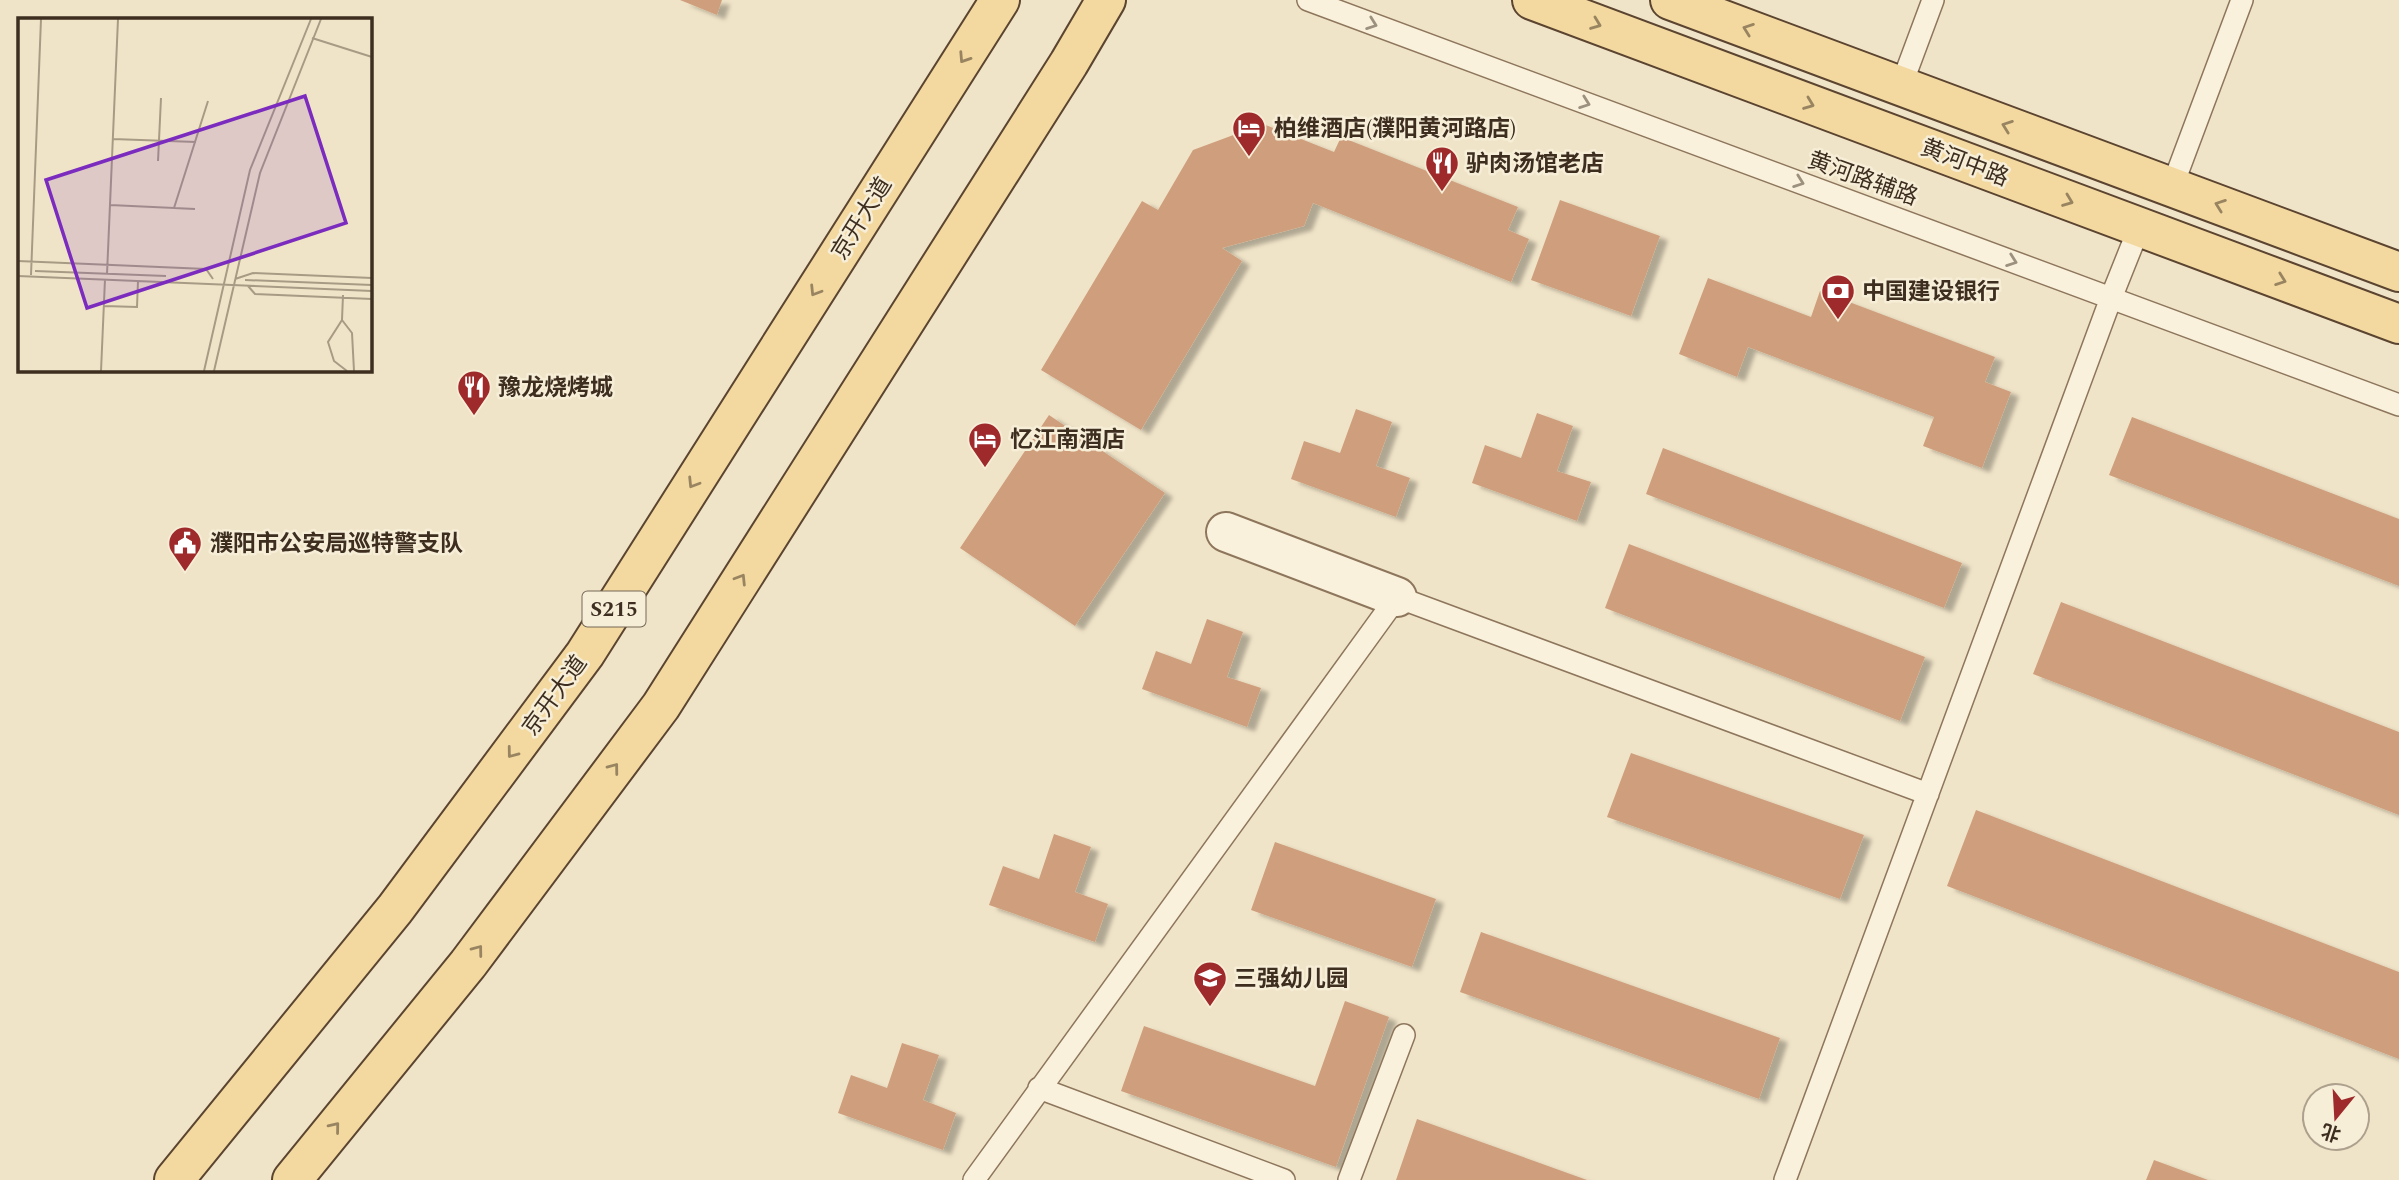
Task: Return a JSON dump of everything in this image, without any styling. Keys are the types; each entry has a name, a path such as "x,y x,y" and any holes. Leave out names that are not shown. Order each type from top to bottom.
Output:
{"main road":[{"name":"京开大道","path":"174,1180 395,909 585,654 1000,0"},
{"path":"292,1180 468,964 661,706 1069,63 1106,0"},
{"name":"黄河中路","path":"1532,0 2399,324"},
{"path":"1670,0 2399,272"}],"street":[{"path":"1226,533 1397,597"}],"lane":[{"name":"黄河路辅路","path":"1308,0 2399,405"},
{"path":"1901,86 1933,0"},
{"path":"2172,187 2242,0"},
{"path":"1785,1180 2139,228"},
{"path":"974,1180 1397,597 1928,794"},
{"path":"1349,1180 1404,1035"},
{"path":"1040,1088 1284,1180"}],"building":[{"path":"680,0 722,0 717,15"},
{"path":"1263,124 1334,152 1341,137 1518,207 1508,230 1529,239 1511,282 1313,203 1304,226 1222,248 1242,261 1141,430 1041,370 1142,201 1158,210 1193,150"},
{"path":"1560,200 1660,236 1631,316 1531,280"},
{"path":"1708,278 1811,317 1820,291 1995,357 1985,382 2011,392 1982,468 1923,446 1934,417 1748,347 1737,377 1679,354"},
{"path":"1356,409 1392,422 1376,466 1410,478 1396,517 1291,479 1304,441 1340,453"},
{"path":"1537,413 1573,426 1557,471 1591,482 1577,521 1472,483 1485,445 1521,458"},
{"path":"1049,415 1165,493 1075,626 960,548"},
{"path":"2132,417 2399,519 2399,586 2109,475"},
{"path":"1663,448 1962,563 1944,608 1646,494"},
{"path":"1629,544 1925,657 1900,721 1605,608"},
{"path":"2061,602 2399,732 2399,815 2033,674"},
{"path":"1207,619 1243,632 1227,677 1261,688 1247,727 1142,689 1156,651 1191,664"},
{"path":"1631,753 1864,835 1840,899 1607,817"},
{"path":"1976,810 2399,972 2399,1059 1947,886"},
{"path":"1054,834 1091,847 1075,892 1108,904 1095,942 989,905 1003,866 1039,879"},
{"path":"1275,842 1436,899 1412,967 1251,910"},
{"path":"1481,932 1780,1038 1759,1099 1460,992"},
{"path":"1345,1001 1389,1017 1336,1167 1121,1091 1144,1026 1315,1086"},
{"path":"902,1043 939,1055 923,1100 956,1113 943,1150 838,1113 851,1075 887,1088"},
{"path":"1417,1119 1587,1180 1396,1180"},
{"path":"2154,1160 2208,1180 2146,1180"}],"place":[{"name":"柏维酒店(濮阳黄河路店)","path":"1249,158"},
{"name":"驴肉汤馆老店","path":"1442,193"},
{"name":"中国建设银行","path":"1838,321"},
{"name":"豫龙烧烤城","path":"474,417"},
{"name":"忆江南酒店","path":"985,469"},
{"name":"濮阳市公安局巡特警支队","path":"185,573"},
{"name":"三强幼儿园","path":"1210,1008"}]}
